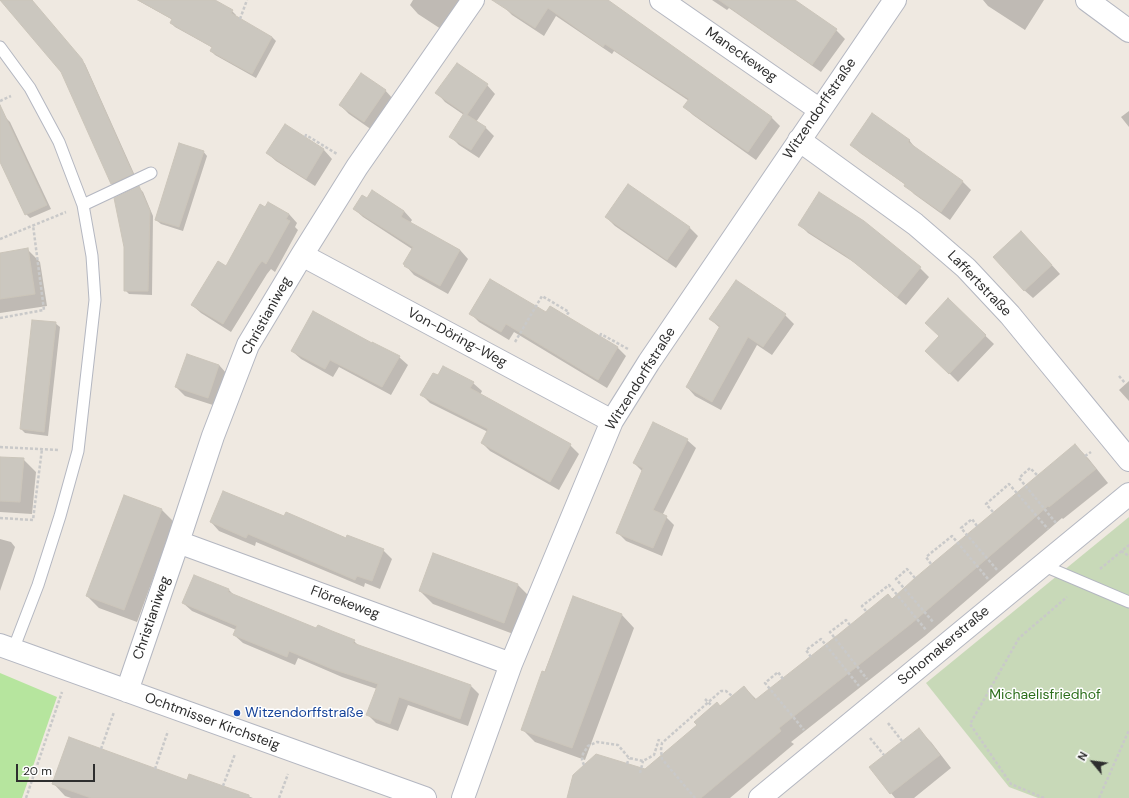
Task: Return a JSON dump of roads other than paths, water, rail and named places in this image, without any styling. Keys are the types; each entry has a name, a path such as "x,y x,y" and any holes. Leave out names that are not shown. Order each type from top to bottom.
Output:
{"street":[{"name":"Christianiweg","path":"121,700 178,542 212,436 248,345 357,167 473,0"},
{"name":"Maneckeweg","path":"662,0 820,110"},
{"name":"Witzendorffstraße","path":"463,798 511,664 612,422 650,362 895,0"},
{"path":"1087,0 1129,31"},
{"name":"Laffertstraße","path":"799,140 915,224 966,268 1010,316 1129,460"},
{"name":"Von-Döring-Weg","path":"302,255 612,422"},
{"name":"Schomakerstraße","path":"760,798 1129,494"},
{"name":"Flörekeweg","path":"178,542 511,664"},
{"name":"Ochtmisser Kirchsteig","path":"7,648 121,700 425,798"}],"lane":[{"path":"0,47 30,88 59,142 83,205 92,256 94,300 78,451 60,516 38,586 7,648"},
{"path":"83,205 151,173"},
{"path":"1042,565 1129,602"}],"place":[{"name":"Witzendorffstraße","path":"237,713"}],"park label":[{"name":"Michaelisfriedhof","path":"1045,695"}]}
